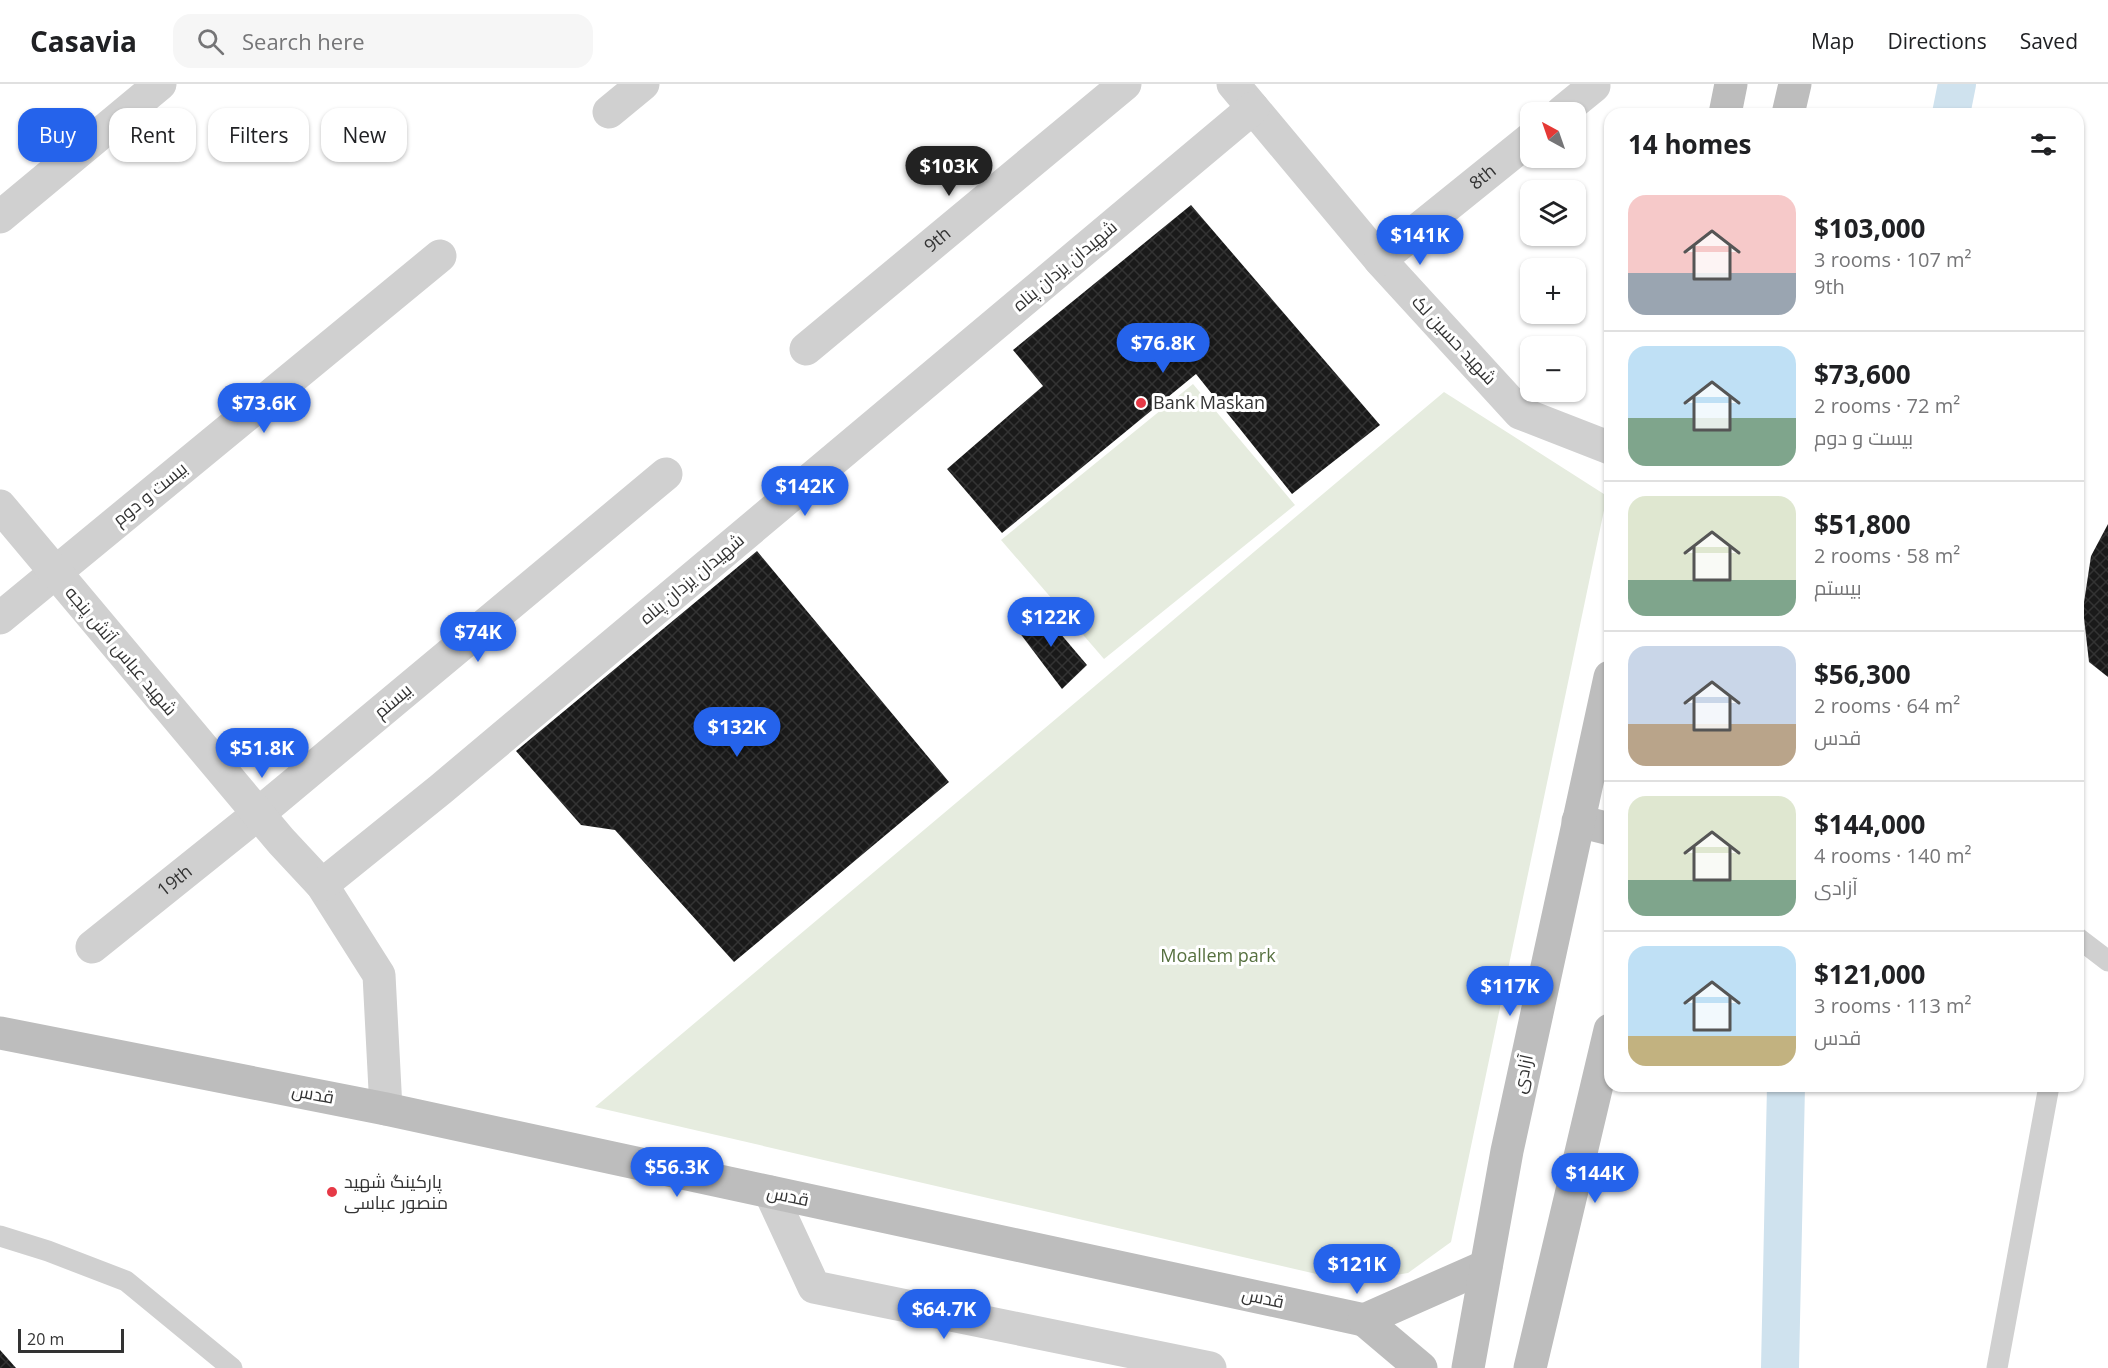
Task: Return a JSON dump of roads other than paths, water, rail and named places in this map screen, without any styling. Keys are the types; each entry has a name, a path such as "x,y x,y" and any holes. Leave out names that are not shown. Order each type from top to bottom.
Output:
{"main road":[{"path":"1726,108 1731,84"},
{"path":"1789,108 1795,84"},
{"name":"آزادی","path":"1468,1368 1507,1151 1604,704"},
{"path":"1578,821 1604,828"},
{"name":"قدس","path":"0,1033 386,1109 1364,1320"},
{"path":"1530,1368 1604,1055"},
{"path":"1422,1368 1364,1320 1486,1266"}],"street":[{"path":"0,217 160,84"},
{"path":"609,112 643,84"},
{"name":"9th","path":"806,349 1125,84"},
{"path":"1574,102 1594,86"},
{"name":"شهید حسین لک","path":"1243,96 1380,260 1520,413 1604,446"},
{"name":"شهیدان یزدان پناه","path":"322,885 450,782 1243,96"},
{"name":"8th","path":"1380,260 1520,147"},
{"name":"بیست و دوم","path":"0,618 440,256"},
{"name":"بیستم","path":"258,814 666,474"},
{"name":"شهید عباس آتش پنجه","path":"0,506 258,814 322,885 379,975 386,1109"},
{"name":"19th","path":"92,947 258,814"},
{"path":"770,1192 814,1287 1210,1368"}],"lane":[{"path":"2084,943 2108,962"},
{"path":"1997,1368 2048,1092"},
{"path":"0,1236 48,1251 126,1281 218,1364"}],"waterway":[{"path":"1952,108 1957,84"},
{"path":"1780,1368 1786,1092"}],"place":[{"name":"Bank Maskan","path":"1141,403"},
{"name":"پارکینگ شهید منصور عباسی","path":"332,1192"}],"park label":[{"name":"Moallem park","path":"1218,956"}]}
